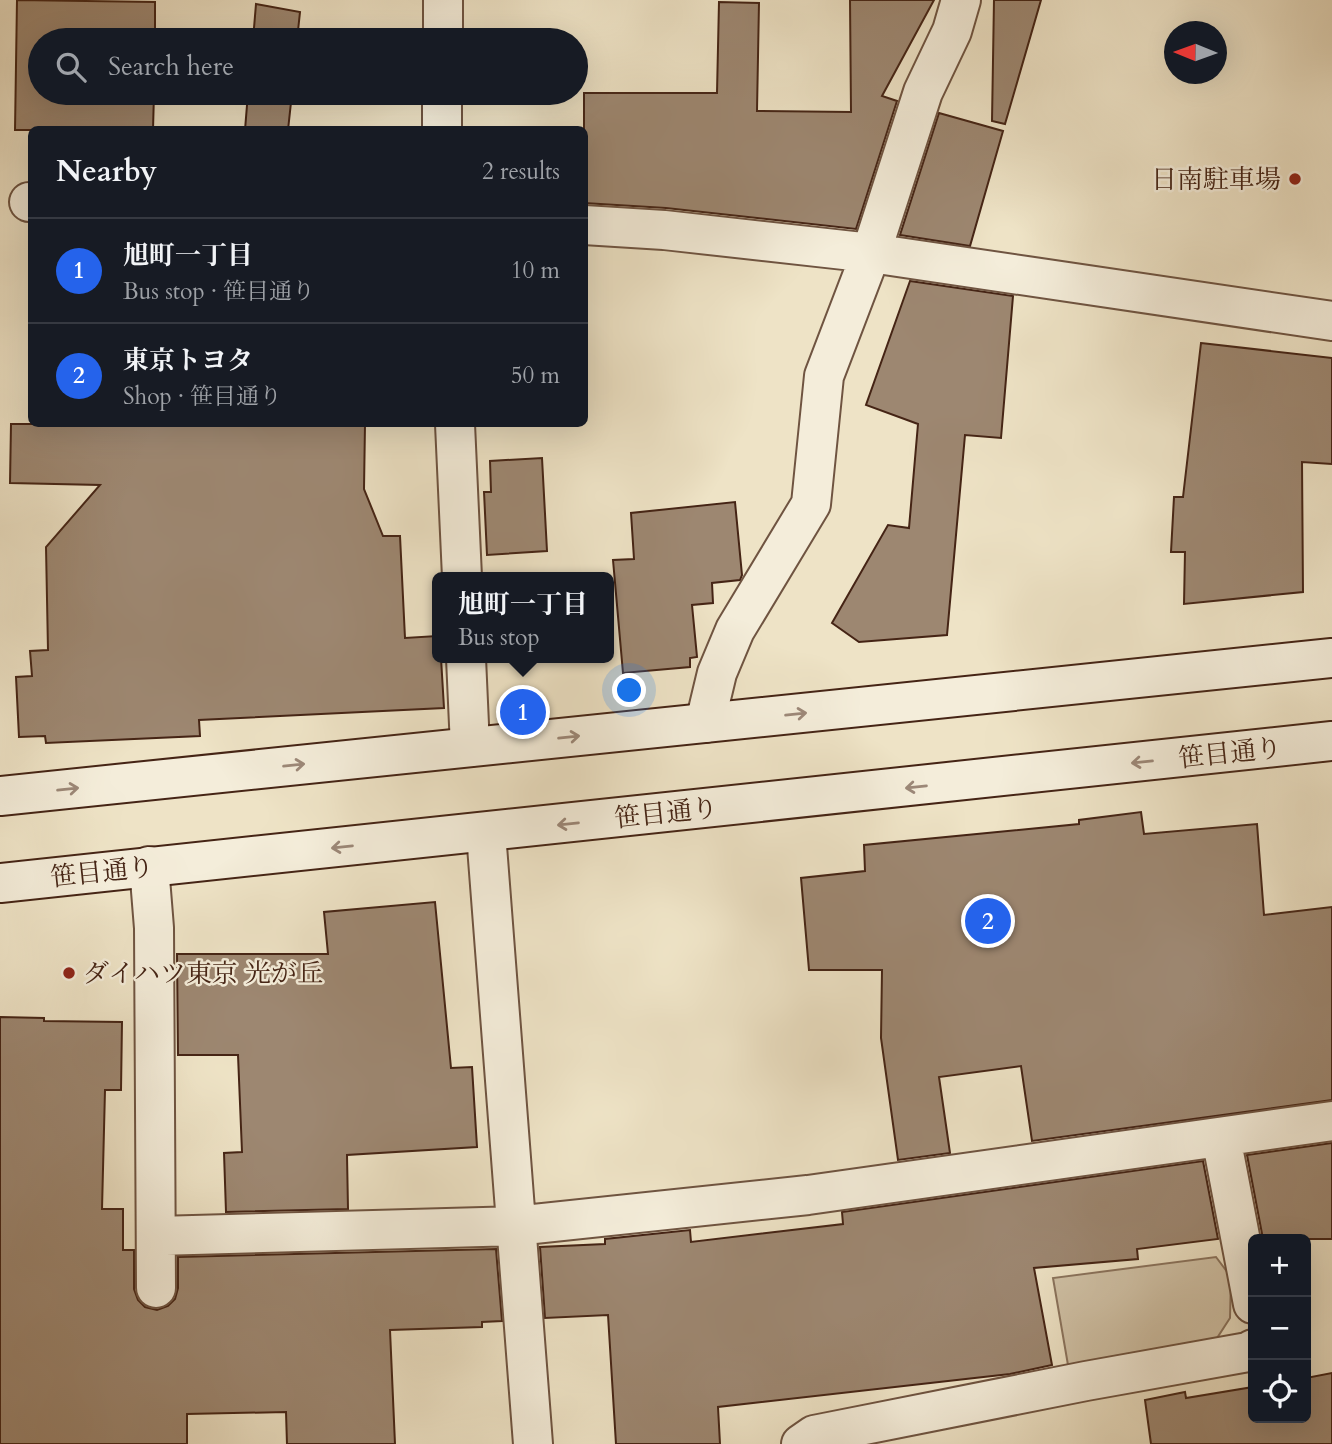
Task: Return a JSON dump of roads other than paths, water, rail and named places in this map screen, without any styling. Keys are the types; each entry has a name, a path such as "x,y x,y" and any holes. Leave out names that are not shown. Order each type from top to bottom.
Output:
{"street":[{"path":"443,0 443,28"},
{"path":"705,723 717,673 735,630 811,504 824,376 871,253 923,92 952,31 961,0"},
{"path":"442,105 442,126"},
{"path":"588,225 664,230 871,253 1332,321"},
{"path":"455,427 462,572"},
{"path":"0,796 1332,658"},
{"path":"466,663 470,747"},
{"name":"笹目通り","path":"0,883 1332,741"},
{"path":"486,833 533,1444"},
{"path":"149,866 154,928 156,1288"},
{"path":"156,1237 515,1226 807,1195 1332,1121"},
{"path":"1221,1137 1252,1297"},
{"path":"801,1444 814,1435 1086,1381 1248,1353"}],"place":[{"name":"日南駐車場","path":"1295,179"},
{"name":"旭町一丁目","path":"523,712"},
{"name":"東京トヨタ","path":"988,921"},
{"name":"ダイハツ東京 光が丘","path":"69,973"}]}
